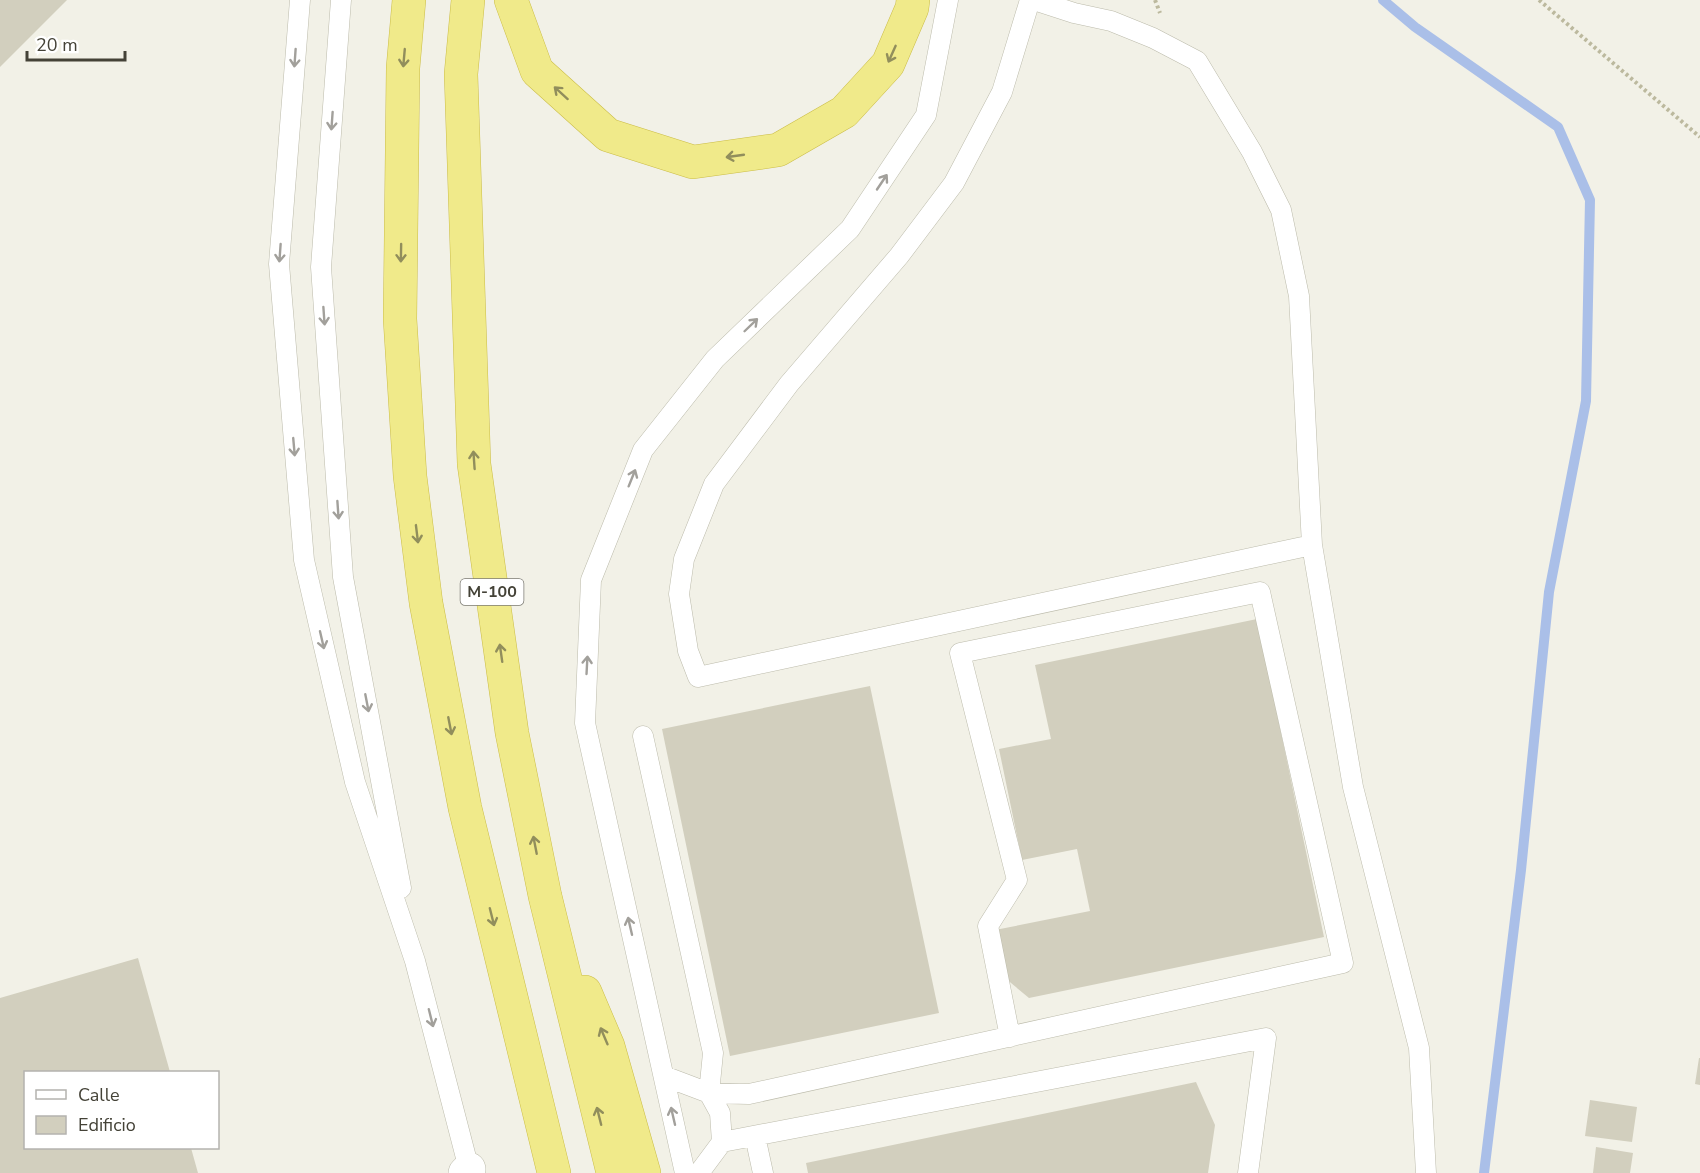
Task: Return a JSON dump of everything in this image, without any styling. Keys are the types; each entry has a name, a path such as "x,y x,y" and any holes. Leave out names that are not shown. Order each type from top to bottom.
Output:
{"highway":[{"path":"409,0 403,68 400,319 410,476 426,603 465,808 554,1173"},
{"name":"M-100","path":"468,0 460,75 474,465 512,733 545,896 613,1173"},
{"path":"512,0 537,70 608,135 693,162 778,150 844,112 888,64 912,8 913,0"},
{"path":"545,896 608,1046 644,1173"}],"lane":[{"path":"300,0 279,264 304,560 355,782 415,961"},
{"path":"341,0 321,267 343,577 415,961 468,1172"},
{"path":"685,1173 585,723 591,580 643,450 715,359 850,229 926,116 948,0"},
{"path":"1312,545 698,676 688,651 679,594 684,559 714,484 789,384 899,256 954,183 1002,92 1032,0 1111,21 1153,38 1197,61 1252,152 1281,210 1299,296 1312,545 1353,787 1419,1048 1426,1173"},
{"path":"664,1076 709,1093 749,1094 1010,1037 1343,963 1260,592 960,653 1017,880 988,926 1010,1037"},
{"path":"643,736 713,1053 709,1093 720,1113 722,1142 699,1173"},
{"path":"722,1142 1266,1038 1248,1173"},
{"path":"755,1136 763,1173"}],"path":[{"path":"1539,0 1700,137"}],"building":[{"path":"0,0 67,0 0,67"},
{"path":"1257,619 1324,937 1029,998 1005,978 995,930 1090,911 1077,849 1022,860 999,749 1051,739 1035,665"},
{"path":"870,686 939,1013 730,1056 662,729"},
{"path":"138,958 170,1071 24,1071 24,1149 191,1149 198,1173 0,1173 0,998"},
{"path":"1700,1058 1700,1085 1695,1084"},
{"path":"1196,1082 1215,1125 1208,1173 808,1173 806,1163"},
{"path":"1590,1100 1637,1107 1632,1142 1585,1136"},
{"path":"1596,1147 1633,1153 1630,1173 1593,1173"}],"waterway":[{"path":"1383,0 1415,27 1558,127 1590,200 1586,401 1549,592 1521,870 1484,1173"}]}
